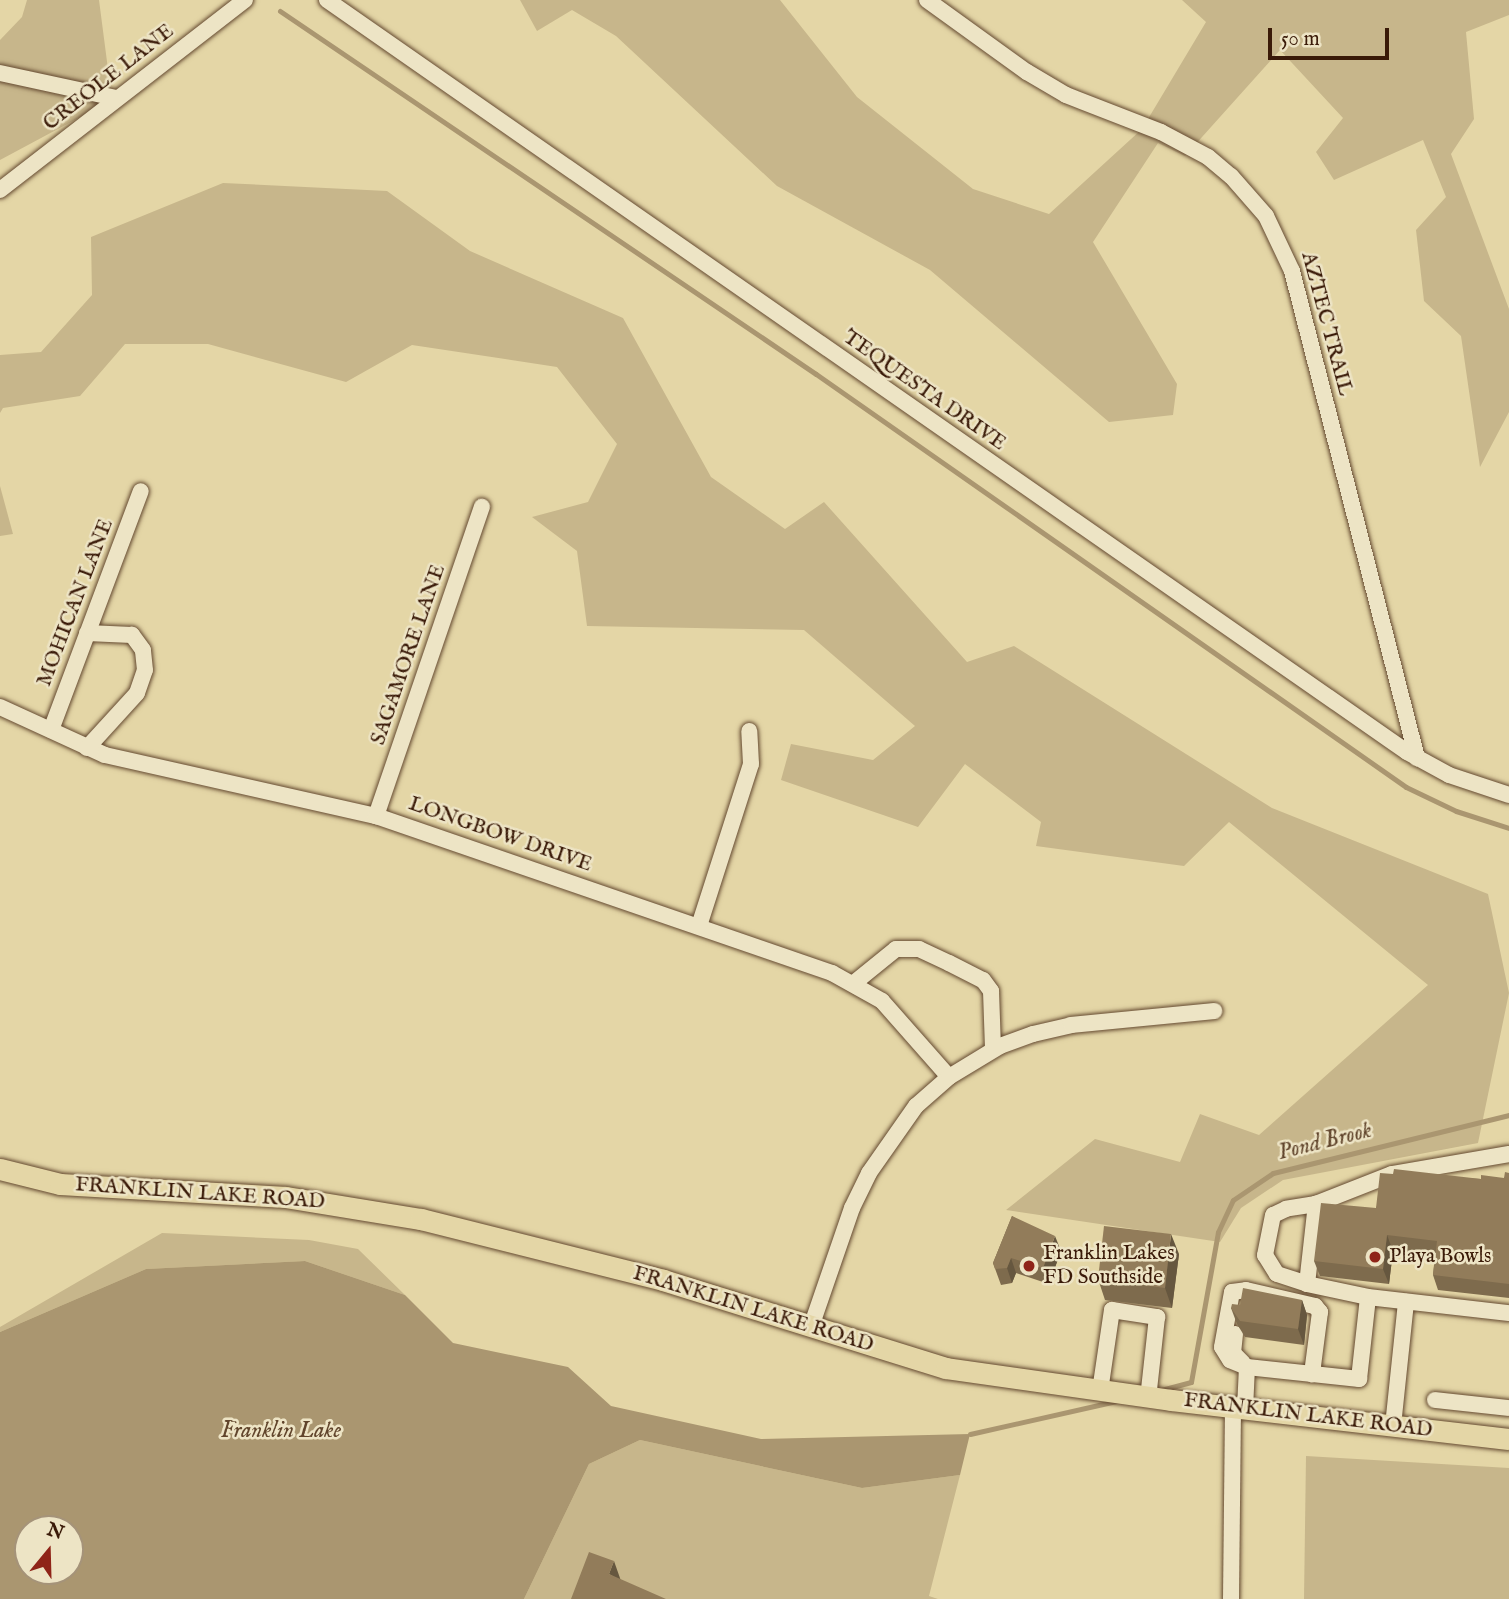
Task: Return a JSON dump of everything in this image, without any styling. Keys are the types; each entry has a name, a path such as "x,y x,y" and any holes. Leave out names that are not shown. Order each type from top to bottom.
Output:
{"main road":[{"name":"FRANKLIN LAKE ROAD","path":"0,1169 60,1184 286,1197 421,1219 663,1280 946,1368 1091,1390 1150,1382 1171,1401 1509,1439"}],"street":[{"name":"CREOLE LANE","path":"0,190 245,0"},
{"name":"TEQUESTA DRIVE","path":"327,0 1417,758 1466,782 1509,795"},
{"name":"AZTEC TRAIL","path":"928,0 1027,72 1066,94 1161,132 1208,157 1231,176 1266,216 1292,271 1417,758"},
{"path":"0,73 116,98"},
{"name":"MOHICAN LANE","path":"51,730 141,491"},
{"name":"SAGAMORE LANE","path":"376,816 482,508"},
{"path":"87,633 132,635 143,650 145,670 137,693 87,748"},
{"name":"LONGBOW DRIVE","path":"0,707 87,748 144,766 376,816 699,926 854,983 904,1021 949,1077"},
{"path":"699,926 751,764 748,731"},
{"path":"854,983 897,949 919,949 949,963 983,980 991,991 993,1049"},
{"path":"811,1327 852,1208 869,1173 916,1107 949,1077 993,1049 1071,1025 1214,1010"},
{"path":"1509,1154 1392,1174 1317,1204 1273,1215 1265,1255 1277,1274 1307,1284 1368,1297 1509,1313"},
{"path":"1307,1284 1317,1204"},
{"path":"1312,1374 1320,1312 1315,1306 1246,1290 1231,1292 1222,1347 1230,1360 1247,1367 1312,1374 1359,1379 1368,1297"},
{"path":"1246,1290 1239,1298 1233,1353 1247,1367"},
{"path":"1393,1426 1406,1301"},
{"path":"1091,1390 1104,1361 1112,1310 1157,1317 1150,1382"},
{"path":"1231,1599 1239,1408 1247,1367"},
{"path":"1434,1400 1509,1408"}],"shaded area":[{"path":"27,0 99,0 112,100 0,160 0,40 22,17"},
{"path":"520,0 780,0 857,97 973,189 1049,214 1142,129 1206,22 1182,0 1509,0 1509,15 1466,32 1474,119 1451,154 1509,309 1509,412 1480,467 1461,336 1424,301 1416,230 1446,197 1423,140 1334,180 1316,152 1343,118 1280,50 1185,156 1158,143 1093,242 1177,384 1173,415 1109,422 930,270 777,186 616,36 572,10 537,31"},
{"path":"223,183 387,191 470,251 623,318 711,477 785,529 824,502 967,662 1014,646 1272,808 1488,894 1509,993 1478,1143 1283,1180 1241,1208 1220,1242 1006,1210 1095,1139 1180,1162 1200,1114 1259,1135 1428,985 1229,822 1184,866 1036,846 1041,822 965,764 918,827 781,780 791,744 873,760 915,726 804,630 587,626 577,551 532,517 588,502 617,444 557,367 412,345 346,382 208,344 125,344 80,396 3,408 0,413 0,355 41,352 92,295 91,237"},
{"path":"0,486 13,534 0,536"},
{"path":"162,1233 309,1240 358,1249 405,1295 305,1261 146,1269 0,1332 0,1327"},
{"path":"640,1440 862,1488 960,1475 929,1596 938,1599 524,1599 589,1464"},
{"path":"1306,1456 1509,1468 1509,1599 1304,1599"}],"water":[{"name":"Franklin Lake","path":"305,1261 405,1295 453,1343 568,1367 611,1406 761,1439 970,1434 960,1475 862,1488 640,1440 589,1464 524,1599 0,1599 0,1332 146,1269"}],"building":[{"path":"1394,1169 1481,1179 1481,1175 1504,1178 1505,1172 1509,1173 1509,1284 1433,1275 1437,1241 1387,1235 1383,1269 1314,1261 1321,1203 1376,1208 1380,1173 1393,1174"},
{"path":"1012,1216 1055,1236 1043,1268 1011,1258 1007,1268 995,1269 993,1263"},
{"path":"1104,1226 1171,1234 1165,1288 1098,1279"},
{"path":"1243,1288 1302,1300 1298,1329 1240,1321 1231,1308 1232,1304 1240,1305"},
{"path":"589,1552 614,1561 609,1574 666,1599 571,1599"}],"waterway":[{"path":"280,11 816,374 1406,787 1456,811 1509,828"},
{"name":"Pond Brook","path":"1161,1390 1191,1382 1218,1232 1233,1200 1273,1173 1509,1115"},
{"name":"Pond Brook","path":"970,1434 1117,1401"}],"place":[{"name":"Playa Bowls","path":"1375,1257"},
{"name":"Franklin Lakes FD Southside","path":"1029,1266"}]}
